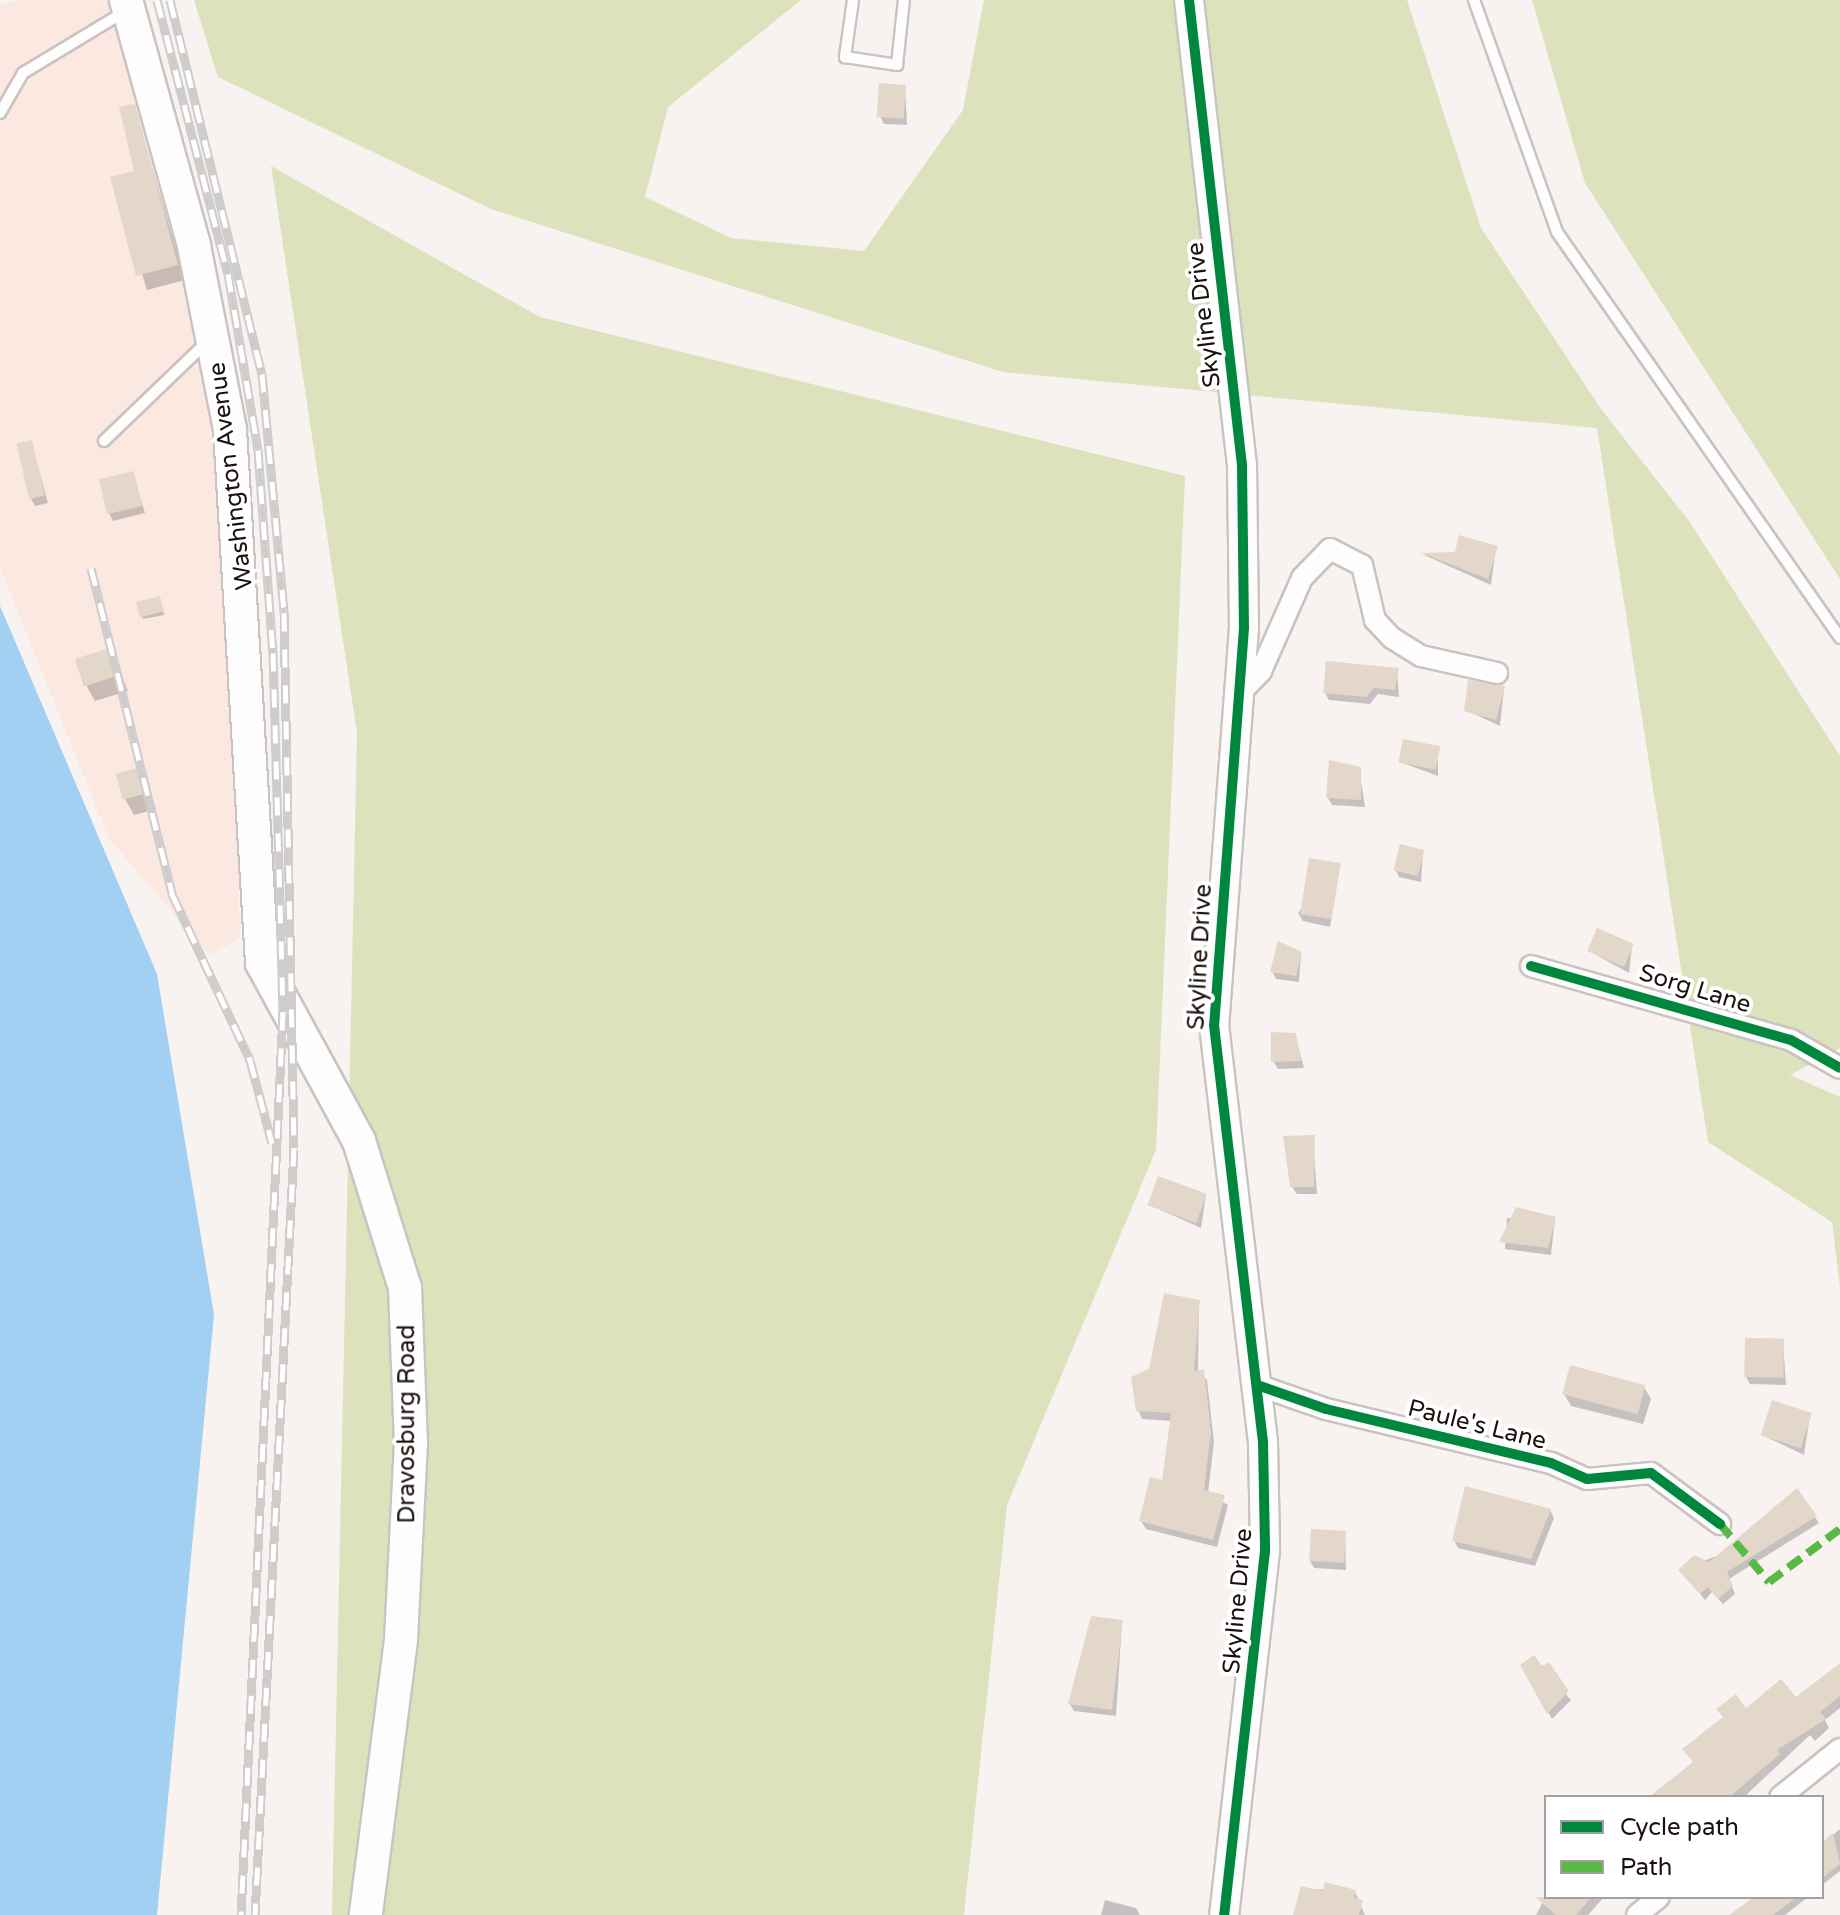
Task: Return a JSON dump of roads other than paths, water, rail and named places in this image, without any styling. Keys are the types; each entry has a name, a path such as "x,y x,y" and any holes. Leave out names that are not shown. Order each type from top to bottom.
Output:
{"main road":[{"name":"Washington Avenue","path":"128,4 214,335 247,617 262,963"},
{"name":"Dravosburg Road","path":"262,963 380,1192 410,1332 401,1640 366,1915"}],"street":[{"name":"Skyline Drive","path":"1189,0 1242,465 1239,694 1214,1025 1257,1385 1265,1551 1224,1915"},
{"path":"1239,694 1261,671 1302,578 1330,549 1362,565 1375,620 1392,638 1421,656 1497,673"},
{"name":"Sorg Lane","path":"1531,966 1791,1040 1840,1068"},
{"name":"Paule's Lane","path":"1257,1385 1551,1463 1587,1479 1651,1473 1720,1524"},
{"path":"1782,1795 1840,1749"},
{"path":"1637,1915 1657,1899"}],"lane":[{"path":"853,0 845,57 897,65 904,0"},
{"path":"1474,0 1557,232 1840,638"},
{"path":"0,113 23,73 128,4"},
{"path":"104,441 214,335"}],"water":[{"path":"0,606 157,974 214,1315 157,1915 0,1915"}],"railway":[{"path":"157,0 228,274 258,450 273,653 283,1012 241,1915"},
{"path":"170,0 262,374 284,613 294,1148 255,1915"},
{"path":"91,568 172,894 250,1060 272,1143"}]}
